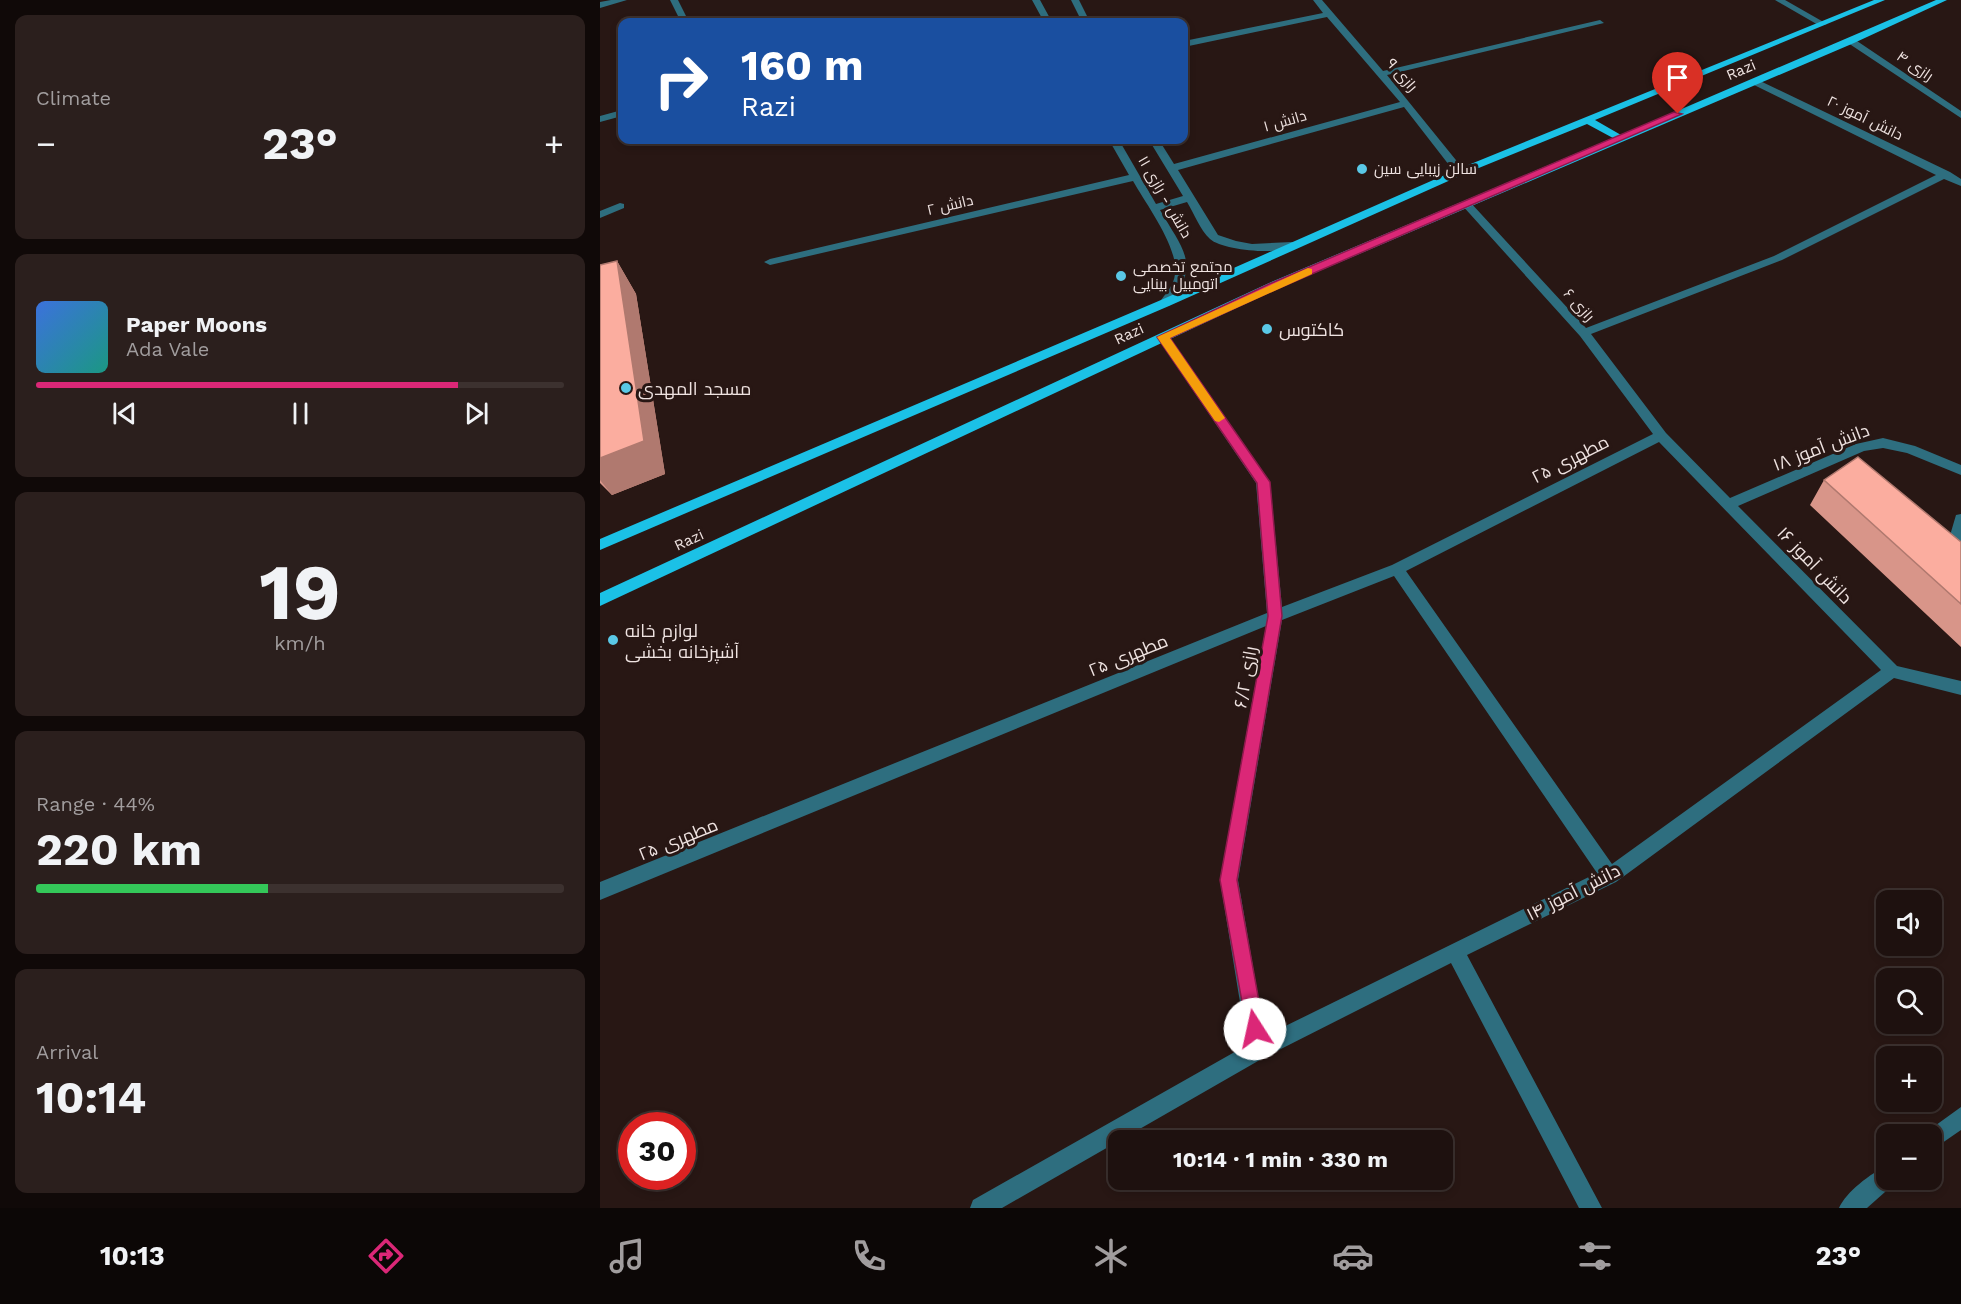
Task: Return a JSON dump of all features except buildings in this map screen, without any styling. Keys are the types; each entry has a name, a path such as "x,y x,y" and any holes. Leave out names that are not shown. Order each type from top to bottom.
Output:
{"main road":[{"name":"Razi","path":"600,545 1165,303 1460,172 1881,0"},
{"name":"Razi","path":"600,600 1273,286 1943,0"},
{"path":"1588,120 1619,138"}],"street":[{"path":"600,5 623,0"},
{"path":"674,0 683,18"},
{"path":"1036,0 1043,18"},
{"path":"1075,0 1084,18"},
{"name":"رازی ۹","path":"1317,0 1406,104 1460,172"},
{"path":"1779,0 1823,24"},
{"path":"1188,43 1329,14"},
{"path":"1381,74 1600,23"},
{"name":"رازی ۴","path":"1851,41 1961,115"},
{"name":"دانش آموز ۲۰","path":"1755,82 1961,183"},
{"name":"دانش ۱","path":"1172,168 1406,104"},
{"path":"600,119 618,114"},
{"name":"دانش - رازی ۱۱","path":"1116,144 1179,252 1182,280 1165,303"},
{"name":"دانش - رازی ۱۱","path":"1157,144 1214,237 1229,244 1254,249 1292,245"},
{"path":"1584,333 1778,258 1946,174"},
{"name":"دانش ۲","path":"770,262 1136,177"},
{"path":"1154,208 1189,198"},
{"name":"رازی ۶","path":"1466,204 1584,333 1661,436"},
{"path":"600,214 620,206"},
{"name":"رازی ۶/۲","path":"1163,337 1263,482 1275,616 1229,880 1258,1050"},
{"name":"دانش آموز ۱۶","path":"1661,436 1892,671"},
{"name":"مطهری ۲۵","path":"600,891 1397,568 1661,436"},
{"name":"دانش آموز ۱۸","path":"1729,504 1861,447 1883,442 1910,449 1961,470"},
{"path":"1961,519 1958,532 1961,571"},
{"path":"1397,568 1610,876"},
{"path":"1892,671 1961,688"},
{"name":"دانش آموز ۱۴","path":"981,1208 1258,1050 1610,876 1892,671"},
{"path":"1455,951 1592,1208"},
{"path":"1942,1132 1961,1117"},
{"path":"1850,1208 1876,1186"}],"slow traffic":[{"path":"1219,418 1163,337 1308,271"}],"place":[{"name":"سالن زیبایی سین","path":"1362,169"},
{"name":"مجتمع تخصصی اتومبیل بینایی","path":"1121,276"},
{"name":"کاکتوس","path":"1267,329"},
{"name":"مسجد المهدی","path":"626,388"},
{"name":"لوازم خانه آشپزخانه بخشی","path":"613,640"}],"route":[{"path":"1255,1029 1229,880 1275,616 1263,482 1163,337 1273,286 1678,114"}]}
